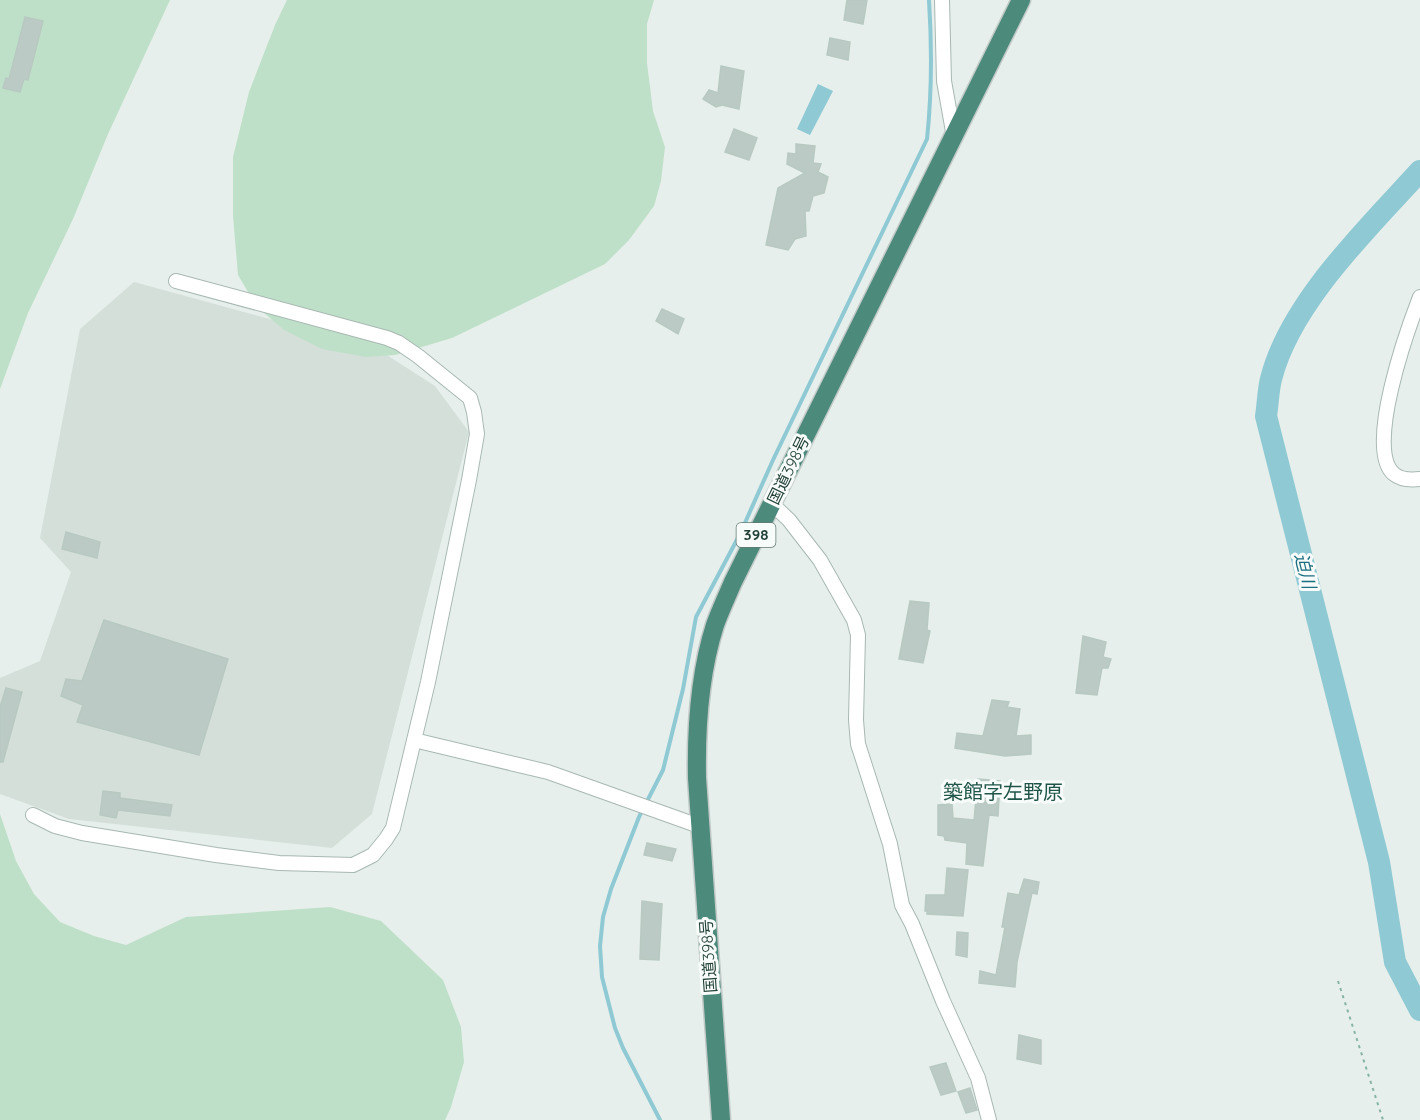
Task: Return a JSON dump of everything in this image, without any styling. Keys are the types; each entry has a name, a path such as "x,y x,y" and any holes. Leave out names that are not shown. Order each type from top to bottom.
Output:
{"highway":[{"name":"国道398号","path":"721,1120 699,826 696,736 705,668 715,626 733,582 1021,0"}],"street":[{"path":"942,0 944,81 954,137"},
{"path":"33,815 54,826 82,833 279,863 353,865 373,855 393,828 469,480 477,434 470,398 418,356 387,338 176,281"},
{"path":"1420,297 1405,340 1386,413 1383,443 1387,462 1394,474 1409,480 1420,479"},
{"path":"772,504 789,520 820,560 854,620 858,635 856,720 858,744 890,844 902,905 978,1078 989,1120"},
{"path":"414,740 548,772 699,826"}],"path":[{"path":"1338,981 1383,1120"}],"shaded area":[{"path":"134,282 376,348 435,386 469,432 372,814 332,848 69,819 0,794 0,678 40,661 71,572 40,538 80,329"}],"green space":[{"path":"0,0 170,0 108,134 73,219 28,313 0,389"},
{"path":"287,0 654,0 647,24 647,63 653,111 665,147 661,181 654,206 629,240 605,264 452,338 395,355 366,357 322,349 284,330 257,307 238,275 233,216 233,157 249,92"},
{"path":"0,814 16,861 34,894 60,922 94,936 126,945 186,917 330,907 381,921 443,980 461,1027 464,1062 445,1120 0,1120"}],"water":[{"path":"818,84 833,91 810,135 797,129"}],"building":[{"path":"847,0 867,0 863,24 844,20"},
{"path":"25,17 43,21 28,80 24,79 20,92 3,88 6,78 9,79"},
{"path":"830,38 850,42 848,60 827,55"},
{"path":"721,66 744,71 739,109 722,105 716,107 703,99 709,90 718,93"},
{"path":"734,129 757,138 749,160 725,152"},
{"path":"796,144 815,146 813,163 821,164 818,172 828,177 824,193 813,196 809,211 805,211 806,236 795,239 788,250 766,245 778,188 805,173 787,164 788,153 796,154"},
{"path":"662,309 684,319 678,334 656,321"},
{"path":"66,532 100,542 97,558 62,549"},
{"path":"910,601 929,603 927,630 930,631 923,663 899,659"},
{"path":"104,620 228,659 199,755 77,722 83,705 61,696 66,679 82,681"},
{"path":"1083,636 1106,642 1103,657 1111,659 1108,668 1102,668 1097,695 1076,693"},
{"path":"6,688 22,692 3,762 0,762 0,707"},
{"path":"992,700 1009,702 1007,707 1020,709 1016,736 1031,735 1031,754 1005,756 955,748 957,733 983,736"},
{"path":"978,779 1000,781 998,816 989,815 983,866 966,864 967,843 945,840 944,836 938,835 938,805 952,804 953,818 974,820"},
{"path":"103,791 120,793 120,798 172,805 170,816 118,810 116,818 100,815"},
{"path":"647,843 676,849 672,861 644,855"},
{"path":"947,868 968,870 963,916 927,914 925,911 926,895 945,895"},
{"path":"1024,879 1039,882 1037,894 1032,893 1017,962 1015,987 979,983 980,971 996,975 1005,927 1002,927 1008,893 1019,895"},
{"path":"642,901 662,904 659,960 640,959"},
{"path":"957,932 968,933 967,957 956,955"},
{"path":"1019,1035 1041,1040 1041,1064 1017,1059"},
{"path":"946,1063 956,1091 941,1095 930,1067"},
{"path":"970,1088 977,1110 966,1113 958,1092"}],"waterway":[{"path":"660,1120 615,1028 602,977 600,946 603,917 611,889 639,817 663,770 683,689 696,617 740,534 773,460 927,139 931,70 929,0"},
{"name":"迫川","path":"1420,171 1333,268 1295,322 1271,379 1266,416 1379,862 1395,962 1420,1010"}],"district":[{"name":"築館字左野原","path":"1003,792"}]}
